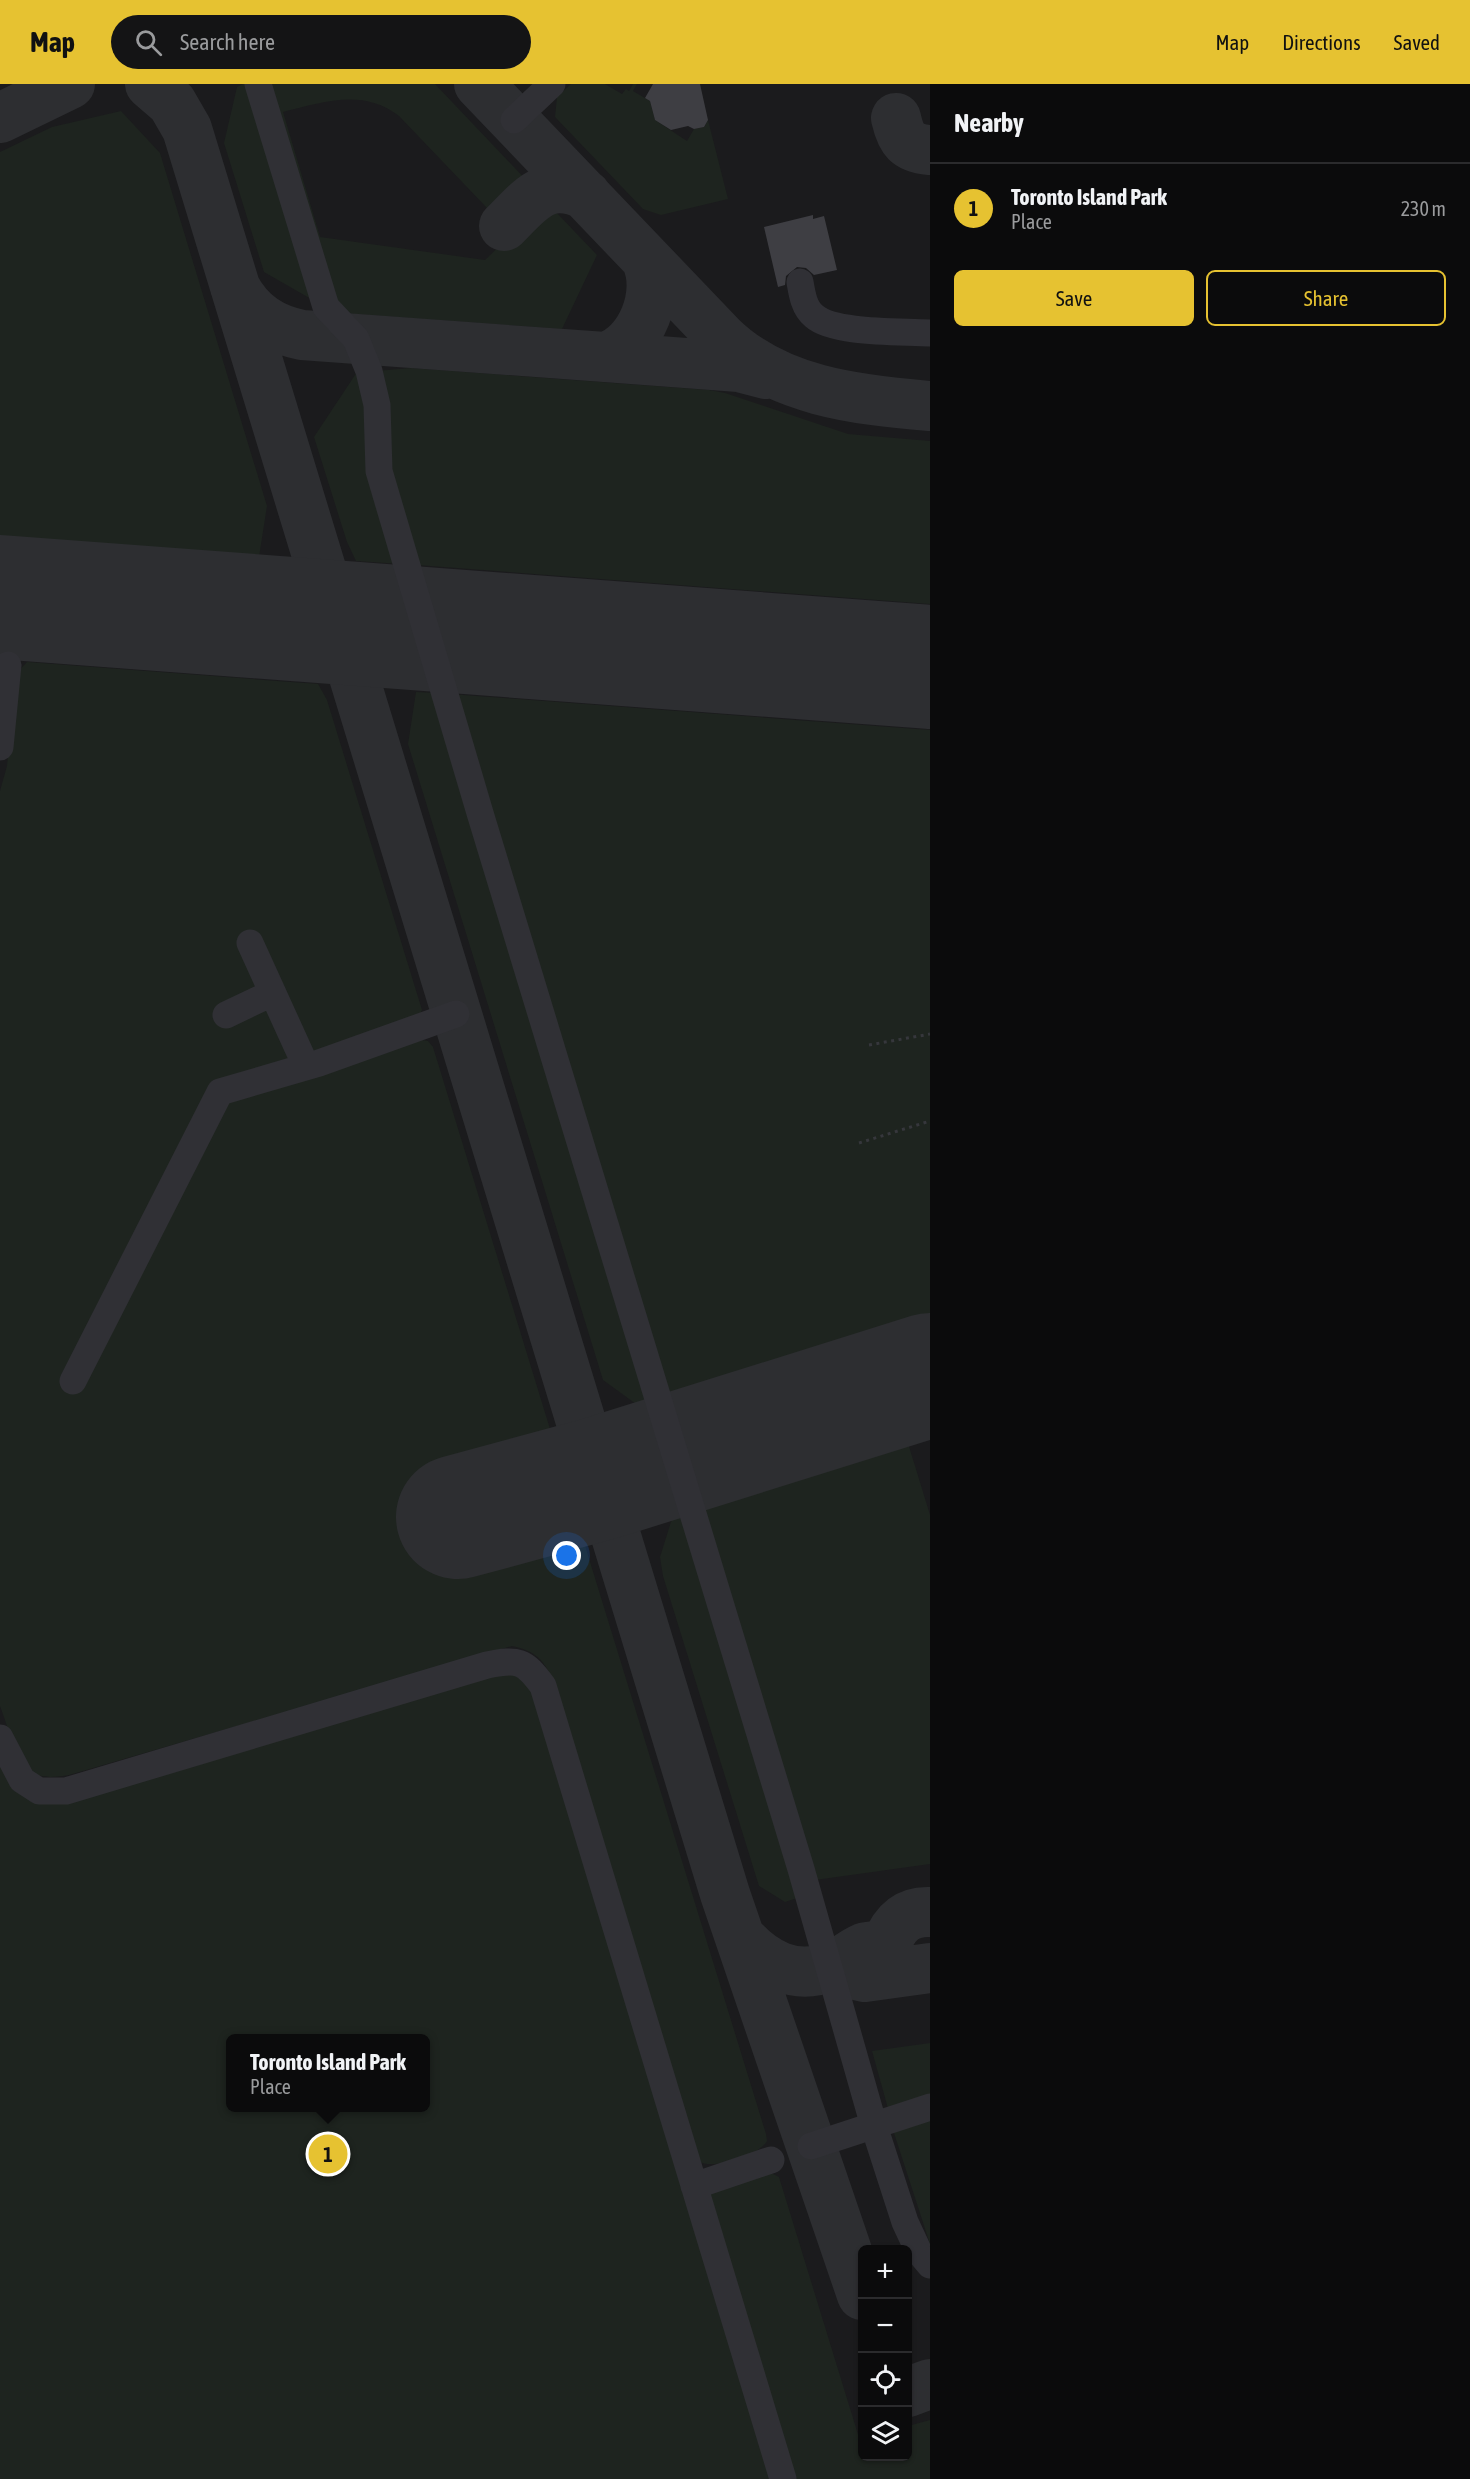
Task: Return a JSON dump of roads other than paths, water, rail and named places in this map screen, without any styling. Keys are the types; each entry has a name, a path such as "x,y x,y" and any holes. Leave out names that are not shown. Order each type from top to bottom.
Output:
{"lane":[{"path":"258,84 326,307 356,339 369,371 377,405 379,471 480,813 801,1869 873,2126 905,2222 919,2252 930,2265"},
{"path":"514,120 552,84"},
{"path":"800,282 805,304 812,315 822,322 840,326 930,333"},
{"path":"0,747 8,665"},
{"path":"249,943 306,1066"},
{"path":"226,1016 272,993"},
{"path":"73,1381 220,1092 306,1066 456,1014"},
{"path":"0,1738 22,1780 39,1791 66,1791 487,1665 511,1660 529,1667 543,1686 783,2479"},
{"path":"812,2146 930,2107"},
{"path":"694,2186 771,2160"}],"place":[{"name":"Toronto Island Park","path":"328,2154"}]}
